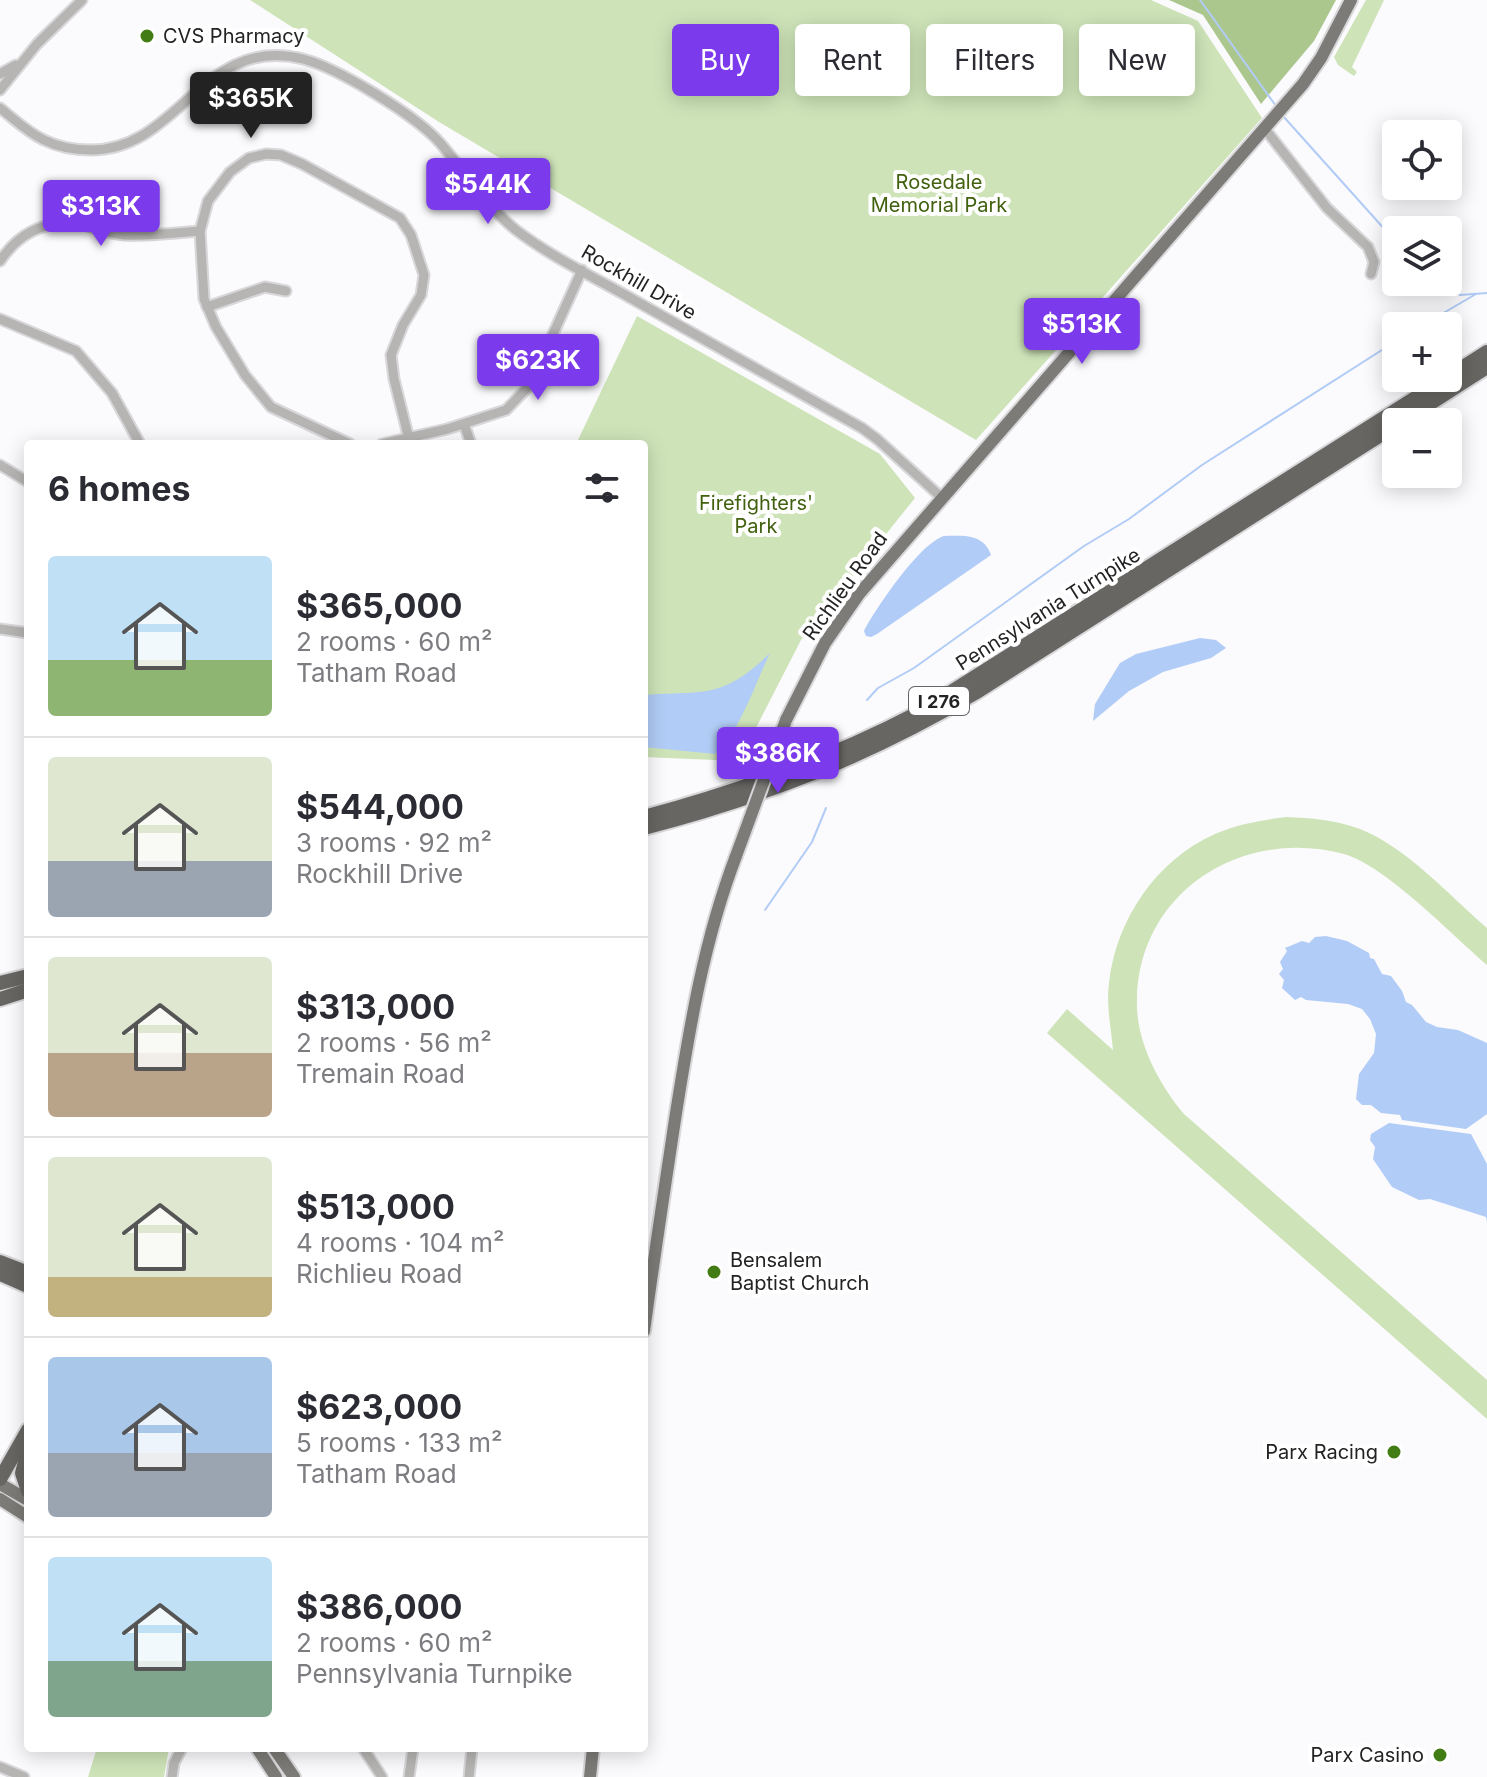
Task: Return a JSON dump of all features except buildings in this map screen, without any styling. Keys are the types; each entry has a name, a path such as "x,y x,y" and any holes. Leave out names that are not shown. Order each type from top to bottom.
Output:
{"highway":[{"name":"Pennsylvania Turnpike","path":"1462,368 1487,352"},
{"name":"Pennsylvania Turnpike","path":"1423,408 1487,367"},
{"name":"Pennsylvania Turnpike","path":"648,816 784,775 846,749 918,713 1425,392"},
{"name":"Pennsylvania Turnpike","path":"648,827 782,787 846,762 918,726 1001,677 1382,434"},
{"path":"0,983 24,977"},
{"path":"0,997 24,990"},
{"path":"0,1262 24,1271"},
{"path":"0,1274 24,1284"},
{"path":"1,1488 24,1439"},
{"path":"1,1488 24,1456"}],"main road":[{"name":"Richlieu Road","path":"648,1302 698,982 713,921 786,720 806,677 841,618 941,497 1303,84 1321,58 1351,0"},
{"path":"1,1488 24,1498"},
{"path":"1,1488 24,1513"},
{"path":"260,1752 276,1777"},
{"path":"277,1752 294,1777"},
{"path":"590,1777 593,1752"}],"street":[{"path":"0,90 23,61 82,0"},
{"name":"Rockhill Drive","path":"0,108 32,134 52,144 75,149 108,148 145,135 208,80 231,66 267,56 304,59 327,68 414,117 516,230 862,428 941,497"},
{"path":"0,74 23,61"},
{"path":"1265,129 1327,208 1368,247 1374,262 1371,274"},
{"path":"341,440 271,407 245,375 204,299 200,231 208,201 219,184 249,158 281,155 302,164 400,218 411,235 424,275 421,295 403,325 391,355 409,439"},
{"path":"0,261 20,238 31,230 50,224 68,223 124,235 200,231"},
{"path":"404,440 506,410 530,385 582,270"},
{"path":"207,307 265,287 286,291"},
{"path":"0,319 76,351 112,393 138,440"},
{"path":"464,424 470,440"},
{"path":"0,465 24,480"},
{"path":"0,629 24,632"},
{"path":"172,1777 180,1752"},
{"path":"366,1752 382,1777"},
{"path":"409,1777 412,1752"},
{"path":"469,1777 472,1752"},
{"path":"0,1767 24,1777"}],"green space":[{"name":"Rosedale Memorial Park","path":"250,0 1151,0 1198,21 1262,118 976,440 439,122"},
{"path":"1169,0 1336,0 1314,41 1261,104 1203,15"},
{"path":"1366,0 1384,0 1352,67 1357,72 1354,76 1338,65 1334,57"},
{"name":"Firefighters' Park","path":"637,316 880,454 915,498 801,640 739,761 648,757 648,440 578,440"},
{"path":"1286,817 1342,823 1394,847 1487,928 1487,965 1398,886 1361,861 1344,854 1307,848 1270,850 1235,859 1204,875 1177,898 1157,926 1143,960 1137,998 1144,1045 1165,1089 1184,1114 1487,1380 1487,1419 1047,1033 1067,1009 1113,1050 1108,1000 1113,960 1120,937 1142,895 1157,876 1194,845 1232,828"},
{"path":"96,1752 168,1752 164,1777 88,1777"}],"water":[{"path":"944,536 978,539 991,555 877,634 866,636 864,631 870,621 911,563 934,541"},
{"path":"1200,638 1216,640 1226,648 1211,658 1163,672 1129,691 1093,721 1095,704 1120,663 1136,654"},
{"path":"770,653 733,732 715,754 648,747 648,695 712,690 725,686"},
{"path":"1326,936 1347,941 1369,953 1382,974 1391,976 1406,1002 1426,1022 1458,1030 1487,1043 1487,1114 1466,1129 1402,1120 1400,1115 1381,1113 1356,1099 1359,1074 1374,1053 1376,1034 1370,1019 1362,1009 1348,1004 1301,997 1295,1000 1282,988 1284,980 1279,974 1283,969 1280,962 1287,951 1285,948"},
{"path":"1389,1123 1471,1134 1487,1164 1487,1222 1486,1217 1430,1199 1419,1200 1392,1187 1373,1159 1375,1147 1370,1140 1371,1134"}],"waterway":[{"path":"1200,0 1276,106"},
{"path":"1283,116 1382,226"},
{"path":"1462,295 1487,293"},
{"path":"1445,312 1476,294"},
{"path":"867,700 878,688 914,668 1202,465 1382,350"},
{"path":"765,910 812,842 826,808"}],"place":[{"name":"CVS Pharmacy","path":"147,36"},
{"name":"Bensalem Baptist Church","path":"714,1272"},
{"name":"Parx Racing","path":"1394,1452"},
{"name":"Parx Casino","path":"1440,1755"}]}
